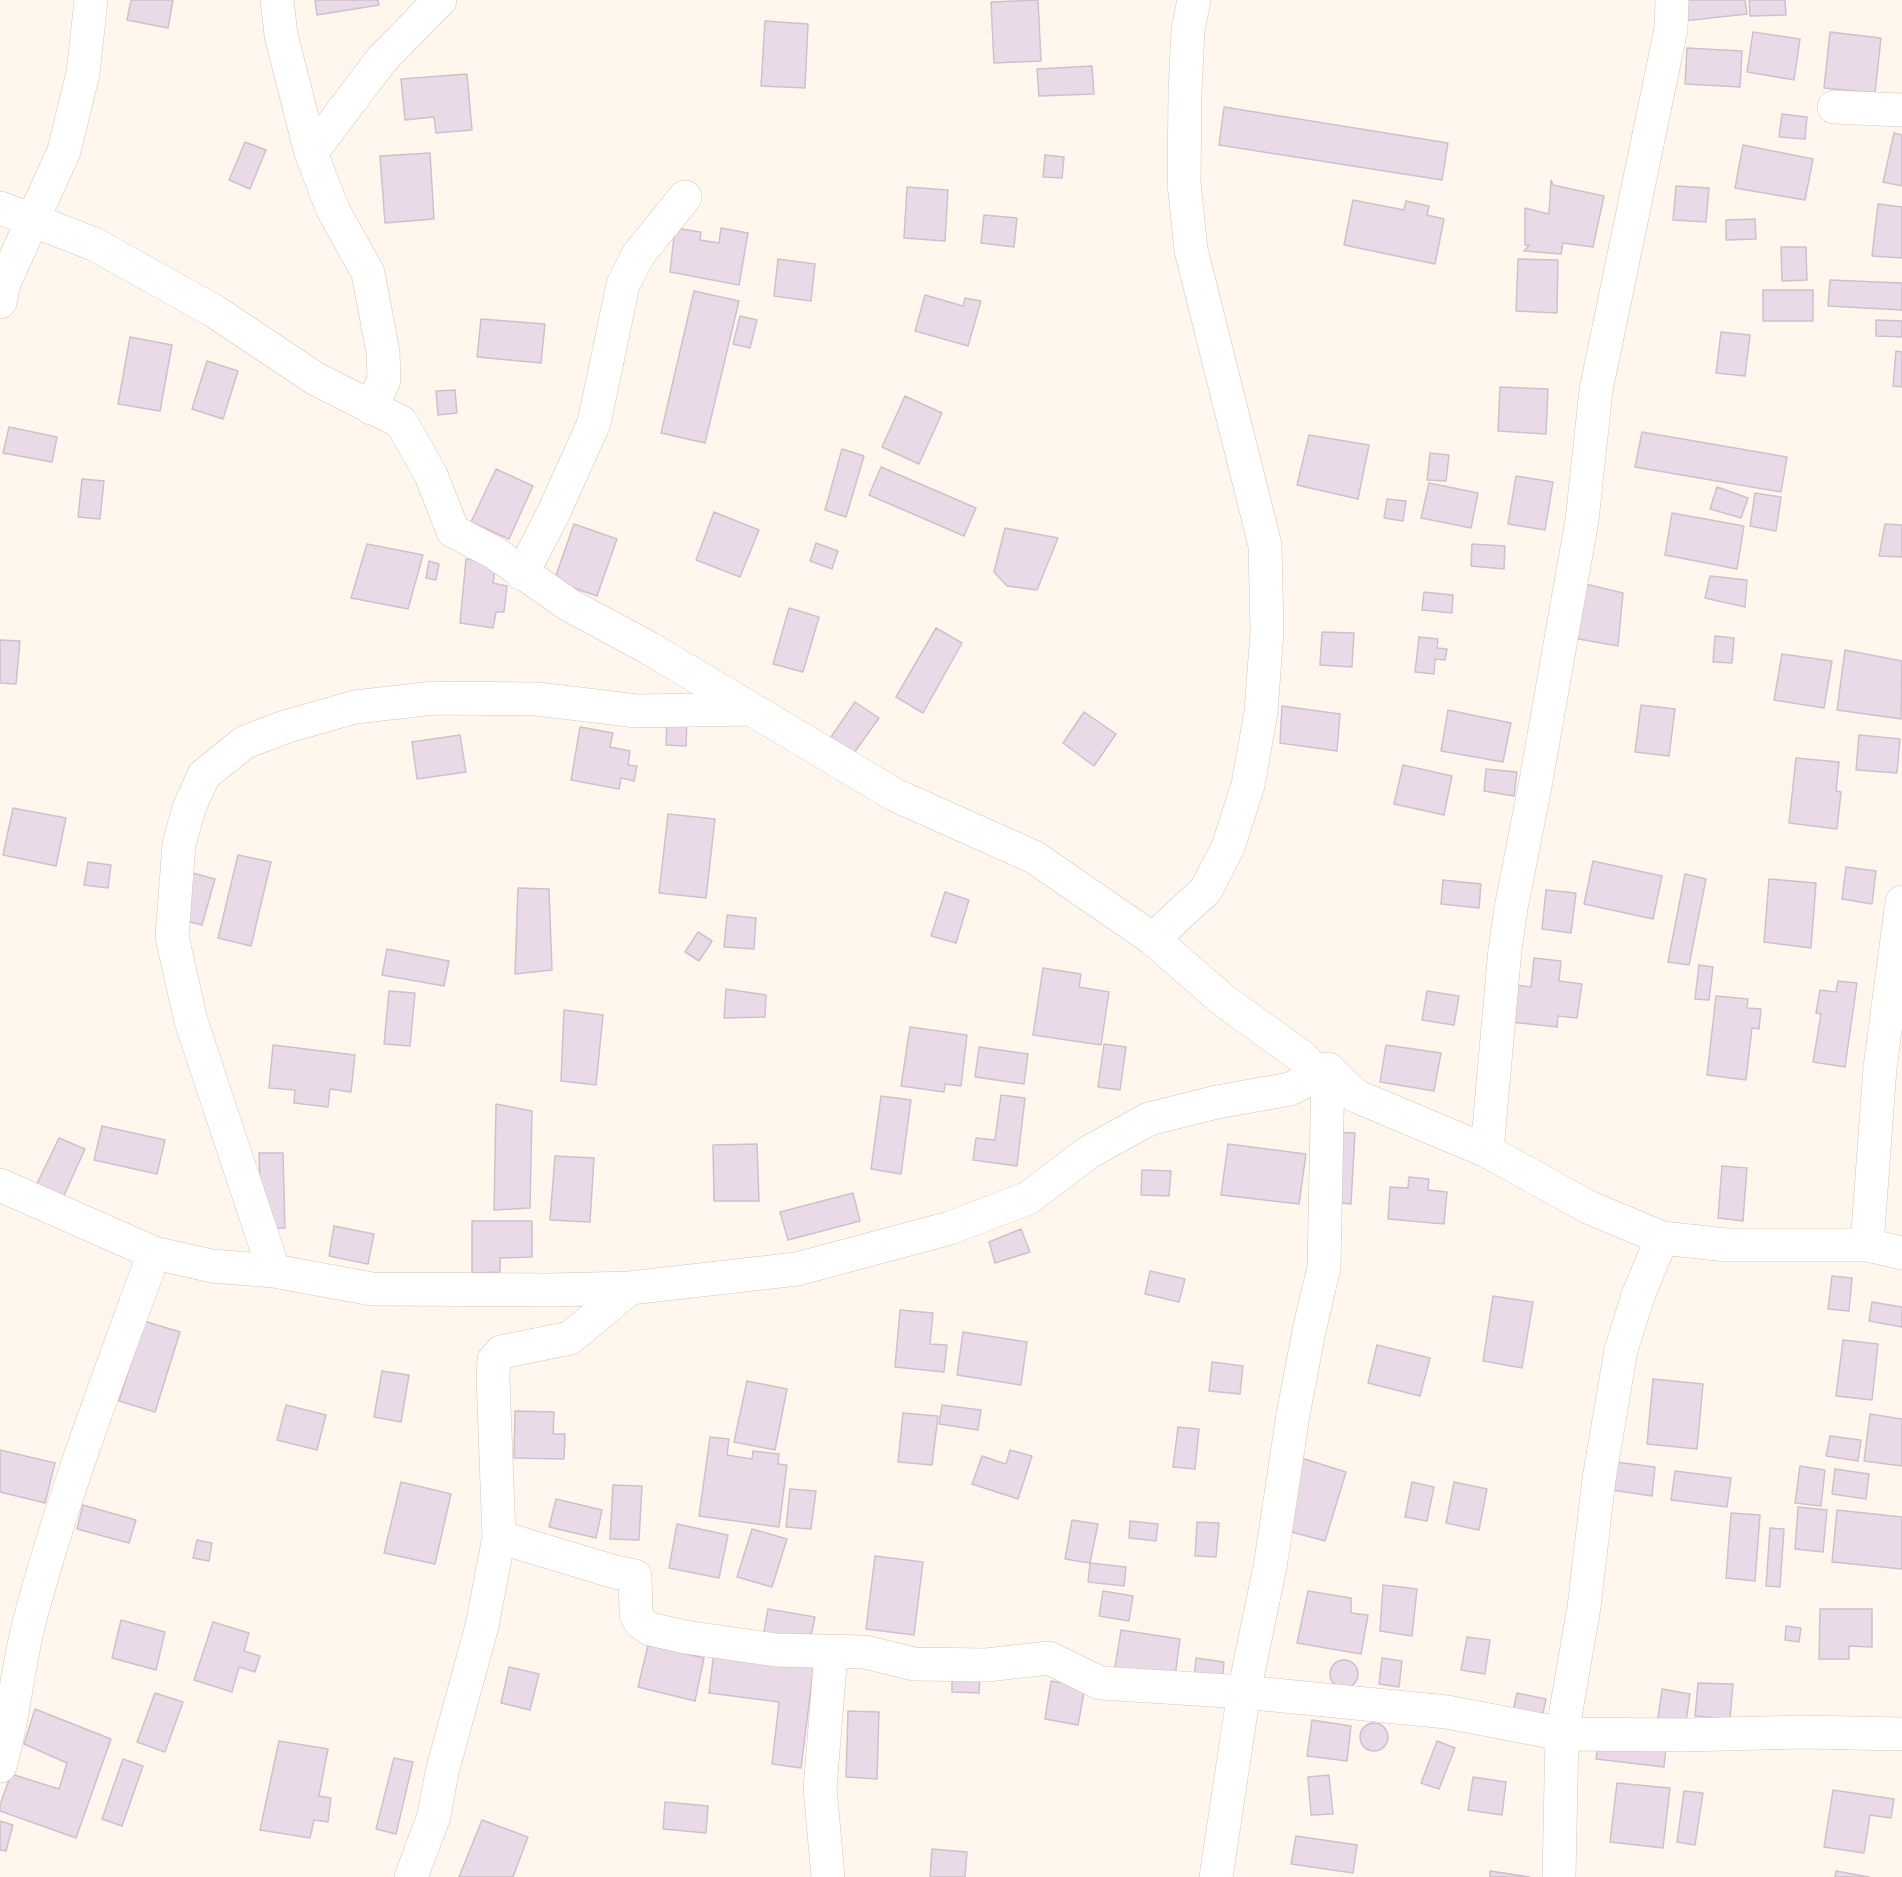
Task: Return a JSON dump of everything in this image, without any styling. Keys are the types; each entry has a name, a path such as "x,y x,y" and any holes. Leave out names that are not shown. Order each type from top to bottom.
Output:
{"street":[{"path":"0,303 4,283 64,151 83,73 91,0"},
{"path":"277,0 281,35 311,153 333,210 368,273 383,352 384,380 371,408"},
{"path":"311,153 382,59 440,0"},
{"path":"1153,939 1206,890 1228,847 1248,784 1262,712 1267,631 1265,545 1191,250 1184,183 1185,92 1188,30 1194,0"},
{"path":"1487,1151 1505,949 1511,908 1582,520 1596,390 1671,29 1672,0"},
{"path":"1834,107 1902,110"},
{"path":"522,574 552,516 594,423 623,285 638,255 685,197"},
{"path":"0,208 94,244 214,310 316,379 401,422 431,475 453,531 495,554 569,605 649,648 895,795 1034,857 1153,939 1223,1000 1302,1057 1315,1071 1328,1069"},
{"path":"274,1271 191,1021 172,937 178,844 189,808 204,775 245,742 285,727 355,707 378,704 434,698 514,698 637,711 751,709"},
{"path":"1867,1245 1880,1068 1902,902"},
{"path":"1328,1069 1356,1096 1487,1151 1588,1207 1662,1238 1727,1245 1867,1245 1902,1253"},
{"path":"0,1185 154,1253 212,1266 274,1271 372,1289 630,1288 797,1269 950,1228 1028,1198 1089,1152 1149,1119 1217,1101 1290,1089 1328,1069"},
{"path":"1216,1877 1244,1692 1270,1567 1293,1415 1324,1267 1328,1069"},
{"path":"1559,1877 1562,1734 1584,1607 1599,1479 1621,1350 1639,1293 1662,1238"},
{"path":"0,1766 8,1738 29,1621 65,1503 154,1253"},
{"path":"411,1877 434,1816 442,1772 482,1626 499,1537 494,1360 501,1352 570,1338 630,1288"},
{"path":"499,1537 634,1576 636,1614 640,1622 650,1629 685,1637 776,1650 865,1652 914,1664 986,1665 1049,1658 1100,1683 1244,1692 1447,1712 1562,1734 1683,1735 1803,1732 1902,1734"},
{"path":"828,1877 820,1788 831,1653"}],"building":[{"path":"131,0 173,0 168,28 127,20"},
{"path":"315,0 378,0 379,5 317,15"},
{"path":"1038,0 1041,61 994,63 991,2"},
{"path":"1682,0 1745,0 1747,14 1684,21"},
{"path":"1749,0 1785,0 1786,15 1750,16"},
{"path":"765,21 808,24 805,88 761,86"},
{"path":"1753,32 1800,39 1794,80 1747,72"},
{"path":"1830,32 1881,38 1875,93 1824,88"},
{"path":"1687,48 1742,51 1740,87 1685,84"},
{"path":"1092,66 1094,94 1039,96 1037,69"},
{"path":"467,74 472,130 436,133 434,117 405,120 401,79"},
{"path":"1224,107 1448,143 1442,180 1219,145"},
{"path":"1782,114 1807,117 1805,139 1779,137"},
{"path":"1894,133 1902,135 1902,186 1883,182"},
{"path":"245,142 266,150 250,189 229,180"},
{"path":"1743,145 1813,159 1805,200 1735,188"},
{"path":"430,153 434,219 385,223 380,156"},
{"path":"1045,155 1064,157 1062,178 1043,177"},
{"path":"1551,180 1553,185 1604,196 1593,247 1563,243 1561,254 1524,251 1529,245 1525,245 1525,208 1549,214"},
{"path":"1676,186 1709,188 1706,222 1673,220"},
{"path":"907,187 948,190 945,241 904,238"},
{"path":"1353,200 1404,210 1406,201 1429,206 1427,215 1444,219 1435,264 1344,245"},
{"path":"1878,204 1902,207 1902,258 1872,256"},
{"path":"984,215 1017,218 1014,247 981,243"},
{"path":"1755,219 1756,239 1726,240 1726,220"},
{"path":"675,228 701,232 700,240 719,243 721,228 748,233 739,285 670,272"},
{"path":"1781,247 1806,247 1807,280 1782,281"},
{"path":"778,259 815,264 811,301 774,296"},
{"path":"1518,259 1558,260 1557,313 1516,311"},
{"path":"1830,280 1902,283 1902,310 1828,306"},
{"path":"1763,290 1813,290 1813,321 1763,321"},
{"path":"694,291 739,301 705,443 661,433"},
{"path":"925,295 963,306 965,298 981,301 968,346 915,331"},
{"path":"740,316 757,320 750,348 733,344"},
{"path":"481,319 545,324 541,363 477,357"},
{"path":"1876,320 1902,321 1902,337 1876,336"},
{"path":"1721,332 1750,335 1745,376 1716,373"},
{"path":"130,337 172,345 160,411 118,404"},
{"path":"1896,351 1902,352 1902,387 1893,386"},
{"path":"207,361 238,371 223,419 192,409"},
{"path":"1500,387 1548,389 1546,434 1498,431"},
{"path":"455,390 457,413 438,415 436,391"},
{"path":"905,396 942,413 919,464 882,447"},
{"path":"9,427 57,437 52,462 3,453"},
{"path":"1642,432 1787,457 1781,492 1635,467"},
{"path":"1309,435 1369,445 1358,499 1297,485"},
{"path":"842,449 864,456 846,517 825,510"},
{"path":"1430,453 1449,455 1446,481 1427,480"},
{"path":"881,467 976,508 964,536 869,495"},
{"path":"496,469 533,486 509,539 471,522"},
{"path":"1516,476 1553,482 1545,530 1508,524"},
{"path":"82,479 104,481 100,519 78,517"},
{"path":"1429,483 1478,493 1471,528 1421,518"},
{"path":"1717,487 1748,498 1741,518 1710,509"},
{"path":"1755,493 1781,497 1776,531 1750,526"},
{"path":"1387,499 1406,501 1403,521 1384,518"},
{"path":"714,512 759,530 740,577 696,560"},
{"path":"1672,513 1744,526 1737,569 1665,555"},
{"path":"574,524 617,539 597,596 554,581"},
{"path":"1885,524 1902,525 1902,557 1879,556"},
{"path":"1005,528 1058,538 1037,590 1007,586 994,572"},
{"path":"816,543 838,551 832,569 810,561"},
{"path":"367,544 423,555 408,609 351,598"},
{"path":"1472,544 1505,546 1504,569 1471,566"},
{"path":"466,559 496,563 493,583 507,586 504,612 496,612 493,628 460,623"},
{"path":"429,561 439,564 436,580 426,578"},
{"path":"1710,576 1747,580 1745,607 1705,598"},
{"path":"1581,583 1623,593 1618,646 1573,638"},
{"path":"1424,592 1453,595 1452,613 1422,610"},
{"path":"789,608 819,617 803,672 773,664"},
{"path":"936,628 962,643 923,713 896,697"},
{"path":"1322,632 1354,633 1352,667 1320,665"},
{"path":"1715,636 1734,638 1732,663 1713,662"},
{"path":"1419,637 1438,639 1437,648 1447,649 1445,660 1435,659 1434,674 1415,672"},
{"path":"0,640 20,641 16,684 0,683"},
{"path":"1845,650 1902,661 1901,719 1837,710"},
{"path":"1782,654 1832,661 1824,708 1774,700"},
{"path":"855,702 879,718 854,753 831,737"},
{"path":"1641,705 1675,709 1669,756 1635,752"},
{"path":"1282,706 1340,714 1337,751 1280,743"},
{"path":"1448,710 1511,723 1503,762 1441,751"},
{"path":"1084,712 1116,734 1094,766 1063,743"},
{"path":"667,719 687,719 686,746 666,745"},
{"path":"580,727 613,733 610,747 630,751 628,765 637,766 634,781 621,778 619,789 571,780"},
{"path":"460,735 466,772 417,779 412,742"},
{"path":"1859,735 1900,739 1897,773 1856,770"},
{"path":"1796,758 1839,762 1836,791 1841,792 1837,829 1789,823"},
{"path":"1403,765 1452,776 1444,815 1394,804"},
{"path":"1486,769 1517,772 1514,796 1484,791"},
{"path":"13,808 66,818 56,866 3,855"},
{"path":"668,814 715,819 706,898 659,893"},
{"path":"238,855 271,862 251,946 218,938"},
{"path":"1593,861 1662,876 1653,919 1584,904"},
{"path":"88,862 111,865 108,888 84,885"},
{"path":"1846,867 1876,871 1872,904 1842,899"},
{"path":"193,873 215,879 202,925 179,919"},
{"path":"1685,874 1706,879 1689,965 1668,962"},
{"path":"1769,879 1816,883 1811,948 1764,942"},
{"path":"1443,880 1481,884 1479,908 1441,904"},
{"path":"518,888 549,889 552,970 515,974"},
{"path":"1546,890 1576,893 1571,933 1542,929"},
{"path":"945,892 969,900 956,943 931,936"},
{"path":"727,915 756,918 754,949 724,947"},
{"path":"698,932 712,941 699,961 685,952"},
{"path":"387,949 449,961 444,986 382,975"},
{"path":"1534,958 1561,961 1559,981 1582,984 1577,1018 1558,1016 1557,1027 1511,1022 1515,985 1531,987"},
{"path":"1699,965 1713,967 1709,1000 1695,999"},
{"path":"1043,968 1081,974 1079,987 1109,992 1101,1045 1033,1035"},
{"path":"1838,981 1857,983 1845,1067 1813,1062 1821,1014 1816,1013 1820,990 1836,992"},
{"path":"726,989 766,995 765,1017 724,1018"},
{"path":"389,991 415,993 410,1046 384,1044"},
{"path":"1427,991 1459,996 1454,1025 1422,1020"},
{"path":"1716,996 1748,999 1747,1008 1761,1009 1759,1029 1752,1028 1746,1080 1707,1075"},
{"path":"564,1010 603,1015 596,1085 561,1081"},
{"path":"910,1027 967,1035 961,1086 945,1084 944,1092 901,1086"},
{"path":"1104,1044 1126,1047 1120,1090 1098,1087"},
{"path":"273,1045 355,1055 351,1092 330,1089 328,1107 294,1103 295,1090 269,1088"},
{"path":"1386,1045 1441,1053 1434,1091 1380,1082"},
{"path":"979,1047 1028,1054 1024,1084 975,1077"},
{"path":"1001,1095 1025,1098 1017,1166 973,1160 976,1138 995,1140"},
{"path":"881,1096 911,1100 901,1174 871,1169"},
{"path":"496,1104 532,1111 530,1208 494,1210"},
{"path":"102,1126 165,1140 157,1174 94,1160"},
{"path":"1334,1132 1355,1133 1351,1204 1330,1202"},
{"path":"59,1138 85,1149 58,1209 31,1196"},
{"path":"757,1144 759,1201 714,1201 713,1145"},
{"path":"1228,1144 1306,1154 1299,1204 1221,1195"},
{"path":"259,1153 283,1153 285,1228 261,1229"},
{"path":"555,1156 594,1158 590,1222 550,1220"},
{"path":"1722,1166 1747,1168 1743,1221 1718,1218"},
{"path":"1142,1170 1171,1171 1169,1196 1141,1195"},
{"path":"1409,1177 1429,1179 1428,1190 1447,1192 1444,1224 1388,1219 1390,1187 1408,1188"},
{"path":"853,1193 860,1221 788,1240 780,1212"},
{"path":"472,1221 532,1221 532,1257 500,1258 500,1272 472,1273"},
{"path":"334,1226 374,1234 368,1264 329,1256"},
{"path":"1021,1229 1030,1252 995,1263 989,1242"},
{"path":"1150,1271 1185,1279 1179,1302 1145,1294"},
{"path":"1832,1276 1852,1278 1849,1311 1828,1309"},
{"path":"1493,1296 1533,1302 1522,1368 1483,1361"},
{"path":"1872,1302 1902,1307 1902,1327 1869,1321"},
{"path":"900,1310 933,1313 930,1344 947,1345 944,1372 895,1367"},
{"path":"144,1321 180,1332 155,1412 119,1401"},
{"path":"963,1332 1027,1342 1021,1385 957,1375"},
{"path":"1843,1340 1878,1344 1872,1400 1836,1396"},
{"path":"1377,1345 1430,1358 1420,1396 1368,1383"},
{"path":"1212,1362 1243,1366 1240,1394 1209,1391"},
{"path":"382,1371 409,1375 401,1422 374,1417"},
{"path":"1653,1379 1703,1384 1697,1449 1647,1444"},
{"path":"747,1381 787,1389 775,1450 734,1442"},
{"path":"286,1405 326,1415 317,1450 277,1440"},
{"path":"942,1405 981,1410 978,1430 939,1424"},
{"path":"515,1411 554,1412 553,1434 565,1434 564,1459 514,1458"},
{"path":"903,1413 938,1416 932,1465 898,1462"},
{"path":"1870,1414 1902,1419 1902,1466 1864,1461"},
{"path":"1178,1427 1199,1429 1195,1469 1173,1467"},
{"path":"1830,1436 1861,1440 1858,1461 1826,1456"},
{"path":"710,1437 729,1439 727,1455 752,1459 753,1451 779,1454 778,1464 787,1465 779,1527 699,1516"},
{"path":"0,1450 55,1463 45,1503 0,1492"},
{"path":"1010,1450 1032,1456 1018,1499 972,1484 982,1456 1006,1464"},
{"path":"1298,1457 1346,1472 1325,1541 1277,1528"},
{"path":"1616,1462 1655,1467 1652,1496 1612,1490"},
{"path":"1800,1466 1825,1470 1821,1506 1795,1503"},
{"path":"1835,1469 1869,1474 1866,1499 1832,1494"},
{"path":"1675,1471 1731,1478 1727,1507 1671,1500"},
{"path":"401,1482 451,1494 435,1564 384,1553"},
{"path":"1412,1482 1434,1487 1427,1521 1405,1517"},
{"path":"1454,1482 1487,1489 1479,1530 1446,1523"},
{"path":"613,1485 642,1486 639,1540 610,1539"},
{"path":"790,1489 816,1491 811,1529 786,1527"},
{"path":"556,1499 602,1510 596,1538 549,1527"},
{"path":"83,1505 136,1520 129,1543 77,1529"},
{"path":"1798,1507 1827,1510 1823,1552 1795,1549"},
{"path":"1837,1510 1902,1517 1902,1569 1832,1562"},
{"path":"1731,1513 1760,1515 1755,1581 1726,1578"},
{"path":"1072,1520 1098,1524 1090,1563 1065,1559"},
{"path":"1130,1521 1158,1524 1156,1541 1129,1538"},
{"path":"1197,1522 1219,1523 1216,1557 1195,1556"},
{"path":"677,1524 728,1535 719,1578 669,1568"},
{"path":"1770,1528 1784,1529 1780,1587 1766,1586"},
{"path":"752,1529 787,1539 772,1587 737,1577"},
{"path":"197,1540 212,1543 209,1561 193,1558"},
{"path":"875,1556 923,1562 914,1635 866,1629"},
{"path":"1090,1563 1126,1567 1124,1586 1088,1582"},
{"path":"1383,1585 1417,1589 1412,1636 1380,1631"},
{"path":"1103,1591 1133,1596 1129,1621 1099,1616"},
{"path":"1308,1591 1351,1598 1351,1613 1368,1615 1361,1654 1297,1643"},
{"path":"768,1609 815,1617 809,1645 763,1637"},
{"path":"1820,1609 1872,1609 1872,1647 1849,1646 1849,1659 1819,1659"},
{"path":"121,1620 165,1632 156,1670 112,1658"},
{"path":"213,1622 249,1633 244,1651 260,1656 255,1672 239,1667 232,1692 194,1680"},
{"path":"1786,1626 1801,1628 1799,1642 1785,1640"},
{"path":"1121,1630 1180,1639 1175,1677 1115,1667"},
{"path":"1467,1637 1490,1640 1485,1674 1461,1670"},
{"path":"648,1645 704,1658 695,1701 638,1687"},
{"path":"714,1651 814,1664 801,1768 772,1764 779,1702 709,1693"},
{"path":"1196,1658 1224,1662 1222,1682 1194,1678"},
{"path":"1382,1658 1402,1661 1399,1687 1379,1684"},
{"path":"1344,1660 1354,1664 1358,1674 1354,1684 1344,1688 1334,1684 1330,1674 1334,1664"},
{"path":"509,1667 539,1674 530,1710 501,1703"},
{"path":"952,1674 980,1675 979,1693 952,1692"},
{"path":"1051,1681 1085,1687 1078,1725 1045,1719"},
{"path":"1698,1683 1733,1684 1730,1719 1695,1716"},
{"path":"1662,1689 1690,1694 1686,1722 1658,1718"},
{"path":"155,1693 183,1702 165,1752 137,1742"},
{"path":"1517,1693 1546,1699 1541,1722 1512,1716"},
{"path":"35,1709 111,1739 76,1838 0,1811 11,1774 59,1789 67,1763 24,1744"},
{"path":"848,1711 879,1712 877,1779 846,1777"},
{"path":"1312,1720 1351,1726 1347,1761 1307,1756"},
{"path":"1374,1723 1384,1727 1388,1737 1384,1747 1374,1751 1364,1747 1360,1737 1364,1727"},
{"path":"1599,1738 1666,1747 1664,1767 1596,1759"},
{"path":"279,1741 328,1749 319,1796 331,1798 328,1822 314,1820 310,1838 260,1830"},
{"path":"1437,1741 1455,1748 1439,1789 1421,1783"},
{"path":"394,1758 413,1762 396,1834 376,1829"},
{"path":"123,1759 143,1766 122,1826 102,1819"},
{"path":"1329,1775 1333,1814 1311,1815 1308,1777"},
{"path":"1473,1777 1506,1782 1502,1815 1468,1810"},
{"path":"1617,1783 1670,1788 1663,1848 1610,1842"},
{"path":"1833,1790 1894,1799 1891,1818 1870,1815 1864,1853 1824,1847"},
{"path":"1684,1791 1703,1793 1695,1845 1677,1842"},
{"path":"665,1802 708,1806 706,1833 663,1829"},
{"path":"482,1820 528,1837 513,1877 459,1877"},
{"path":"0,1821 13,1825 6,1851 0,1850"},
{"path":"1296,1836 1357,1845 1353,1873 1291,1864"},
{"path":"932,1849 967,1852 965,1877 930,1877"},
{"path":"1490,1871 1530,1877 1490,1877"},
{"path":"1836,1871 1869,1877 1835,1877"}]}
